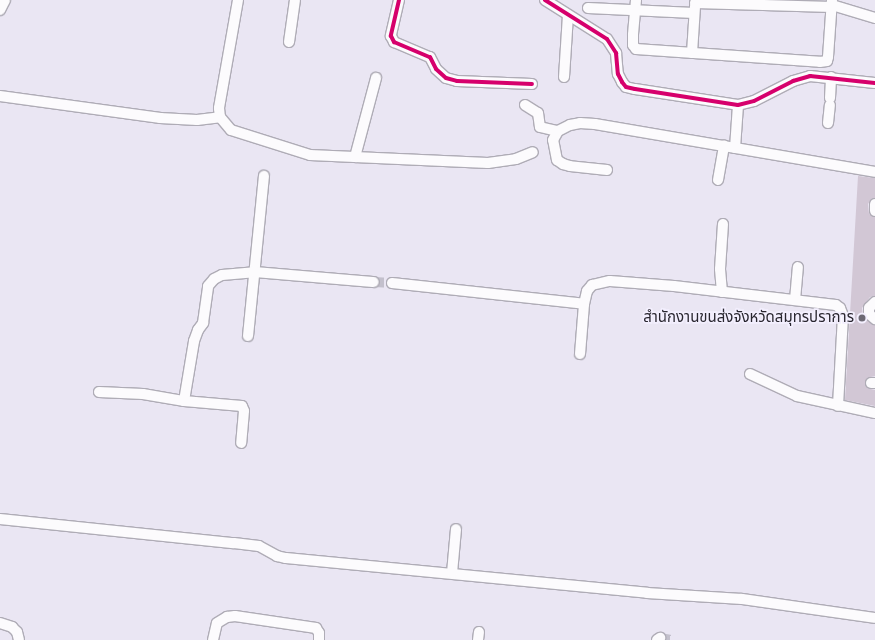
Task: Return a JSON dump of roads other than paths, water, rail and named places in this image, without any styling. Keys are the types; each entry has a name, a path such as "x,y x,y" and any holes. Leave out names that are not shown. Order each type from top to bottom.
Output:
{"street":[{"path":"0,10 5,0"},
{"path":"238,0 219,108 220,117 231,130 264,142 310,155 488,163 516,159 533,152"},
{"path":"289,42 295,0"},
{"path":"399,0 391,36 394,42 430,57 436,69 446,78 458,81 532,84"},
{"path":"545,0 607,39 616,53 618,74 626,87 738,105 754,101 792,81 810,76 875,83"},
{"path":"636,5 633,45 636,50 792,61 826,61 832,4"},
{"path":"588,8 636,5 832,4 875,18"},
{"path":"692,53 695,5"},
{"path":"564,77 568,15"},
{"path":"354,157 376,78"},
{"path":"828,123 831,78"},
{"path":"0,96 160,118 197,120 220,117"},
{"path":"525,105 538,113 540,127 558,131 575,124 595,124 875,172"},
{"path":"735,148 738,105"},
{"path":"558,131 553,140 557,160 570,166 607,170"},
{"path":"718,180 724,146"},
{"path":"248,336 264,176"},
{"path":"875,204 875,211"},
{"path":"722,292 720,269 723,224"},
{"path":"795,300 798,267"},
{"path":"184,401 194,341 198,330 203,323 208,286 214,278 254,272 374,282"},
{"path":"580,354 584,304 587,291 592,285 610,281 836,305 840,308 843,316 838,406"},
{"path":"392,283 584,304"},
{"path":"875,302 869,308 869,314 875,319"},
{"path":"750,374 797,396 875,413"},
{"path":"99,392 143,394 184,401 242,406 244,411 241,443"},
{"path":"0,519 259,546 276,556 286,558 647,593 742,599 875,618"},
{"path":"452,574 456,529"},
{"path":"213,640 217,624 227,617 235,616 316,628 319,633 319,640"},
{"path":"0,623 12,627 17,632 19,640"}],"tunnel":[{"path":"374,282 392,283"},
{"path":"660,638 671,640"}],"place":[{"name":"สำนักงานขนส่งจังหวัดสมุทรปราการ","path":"862,318"}]}
